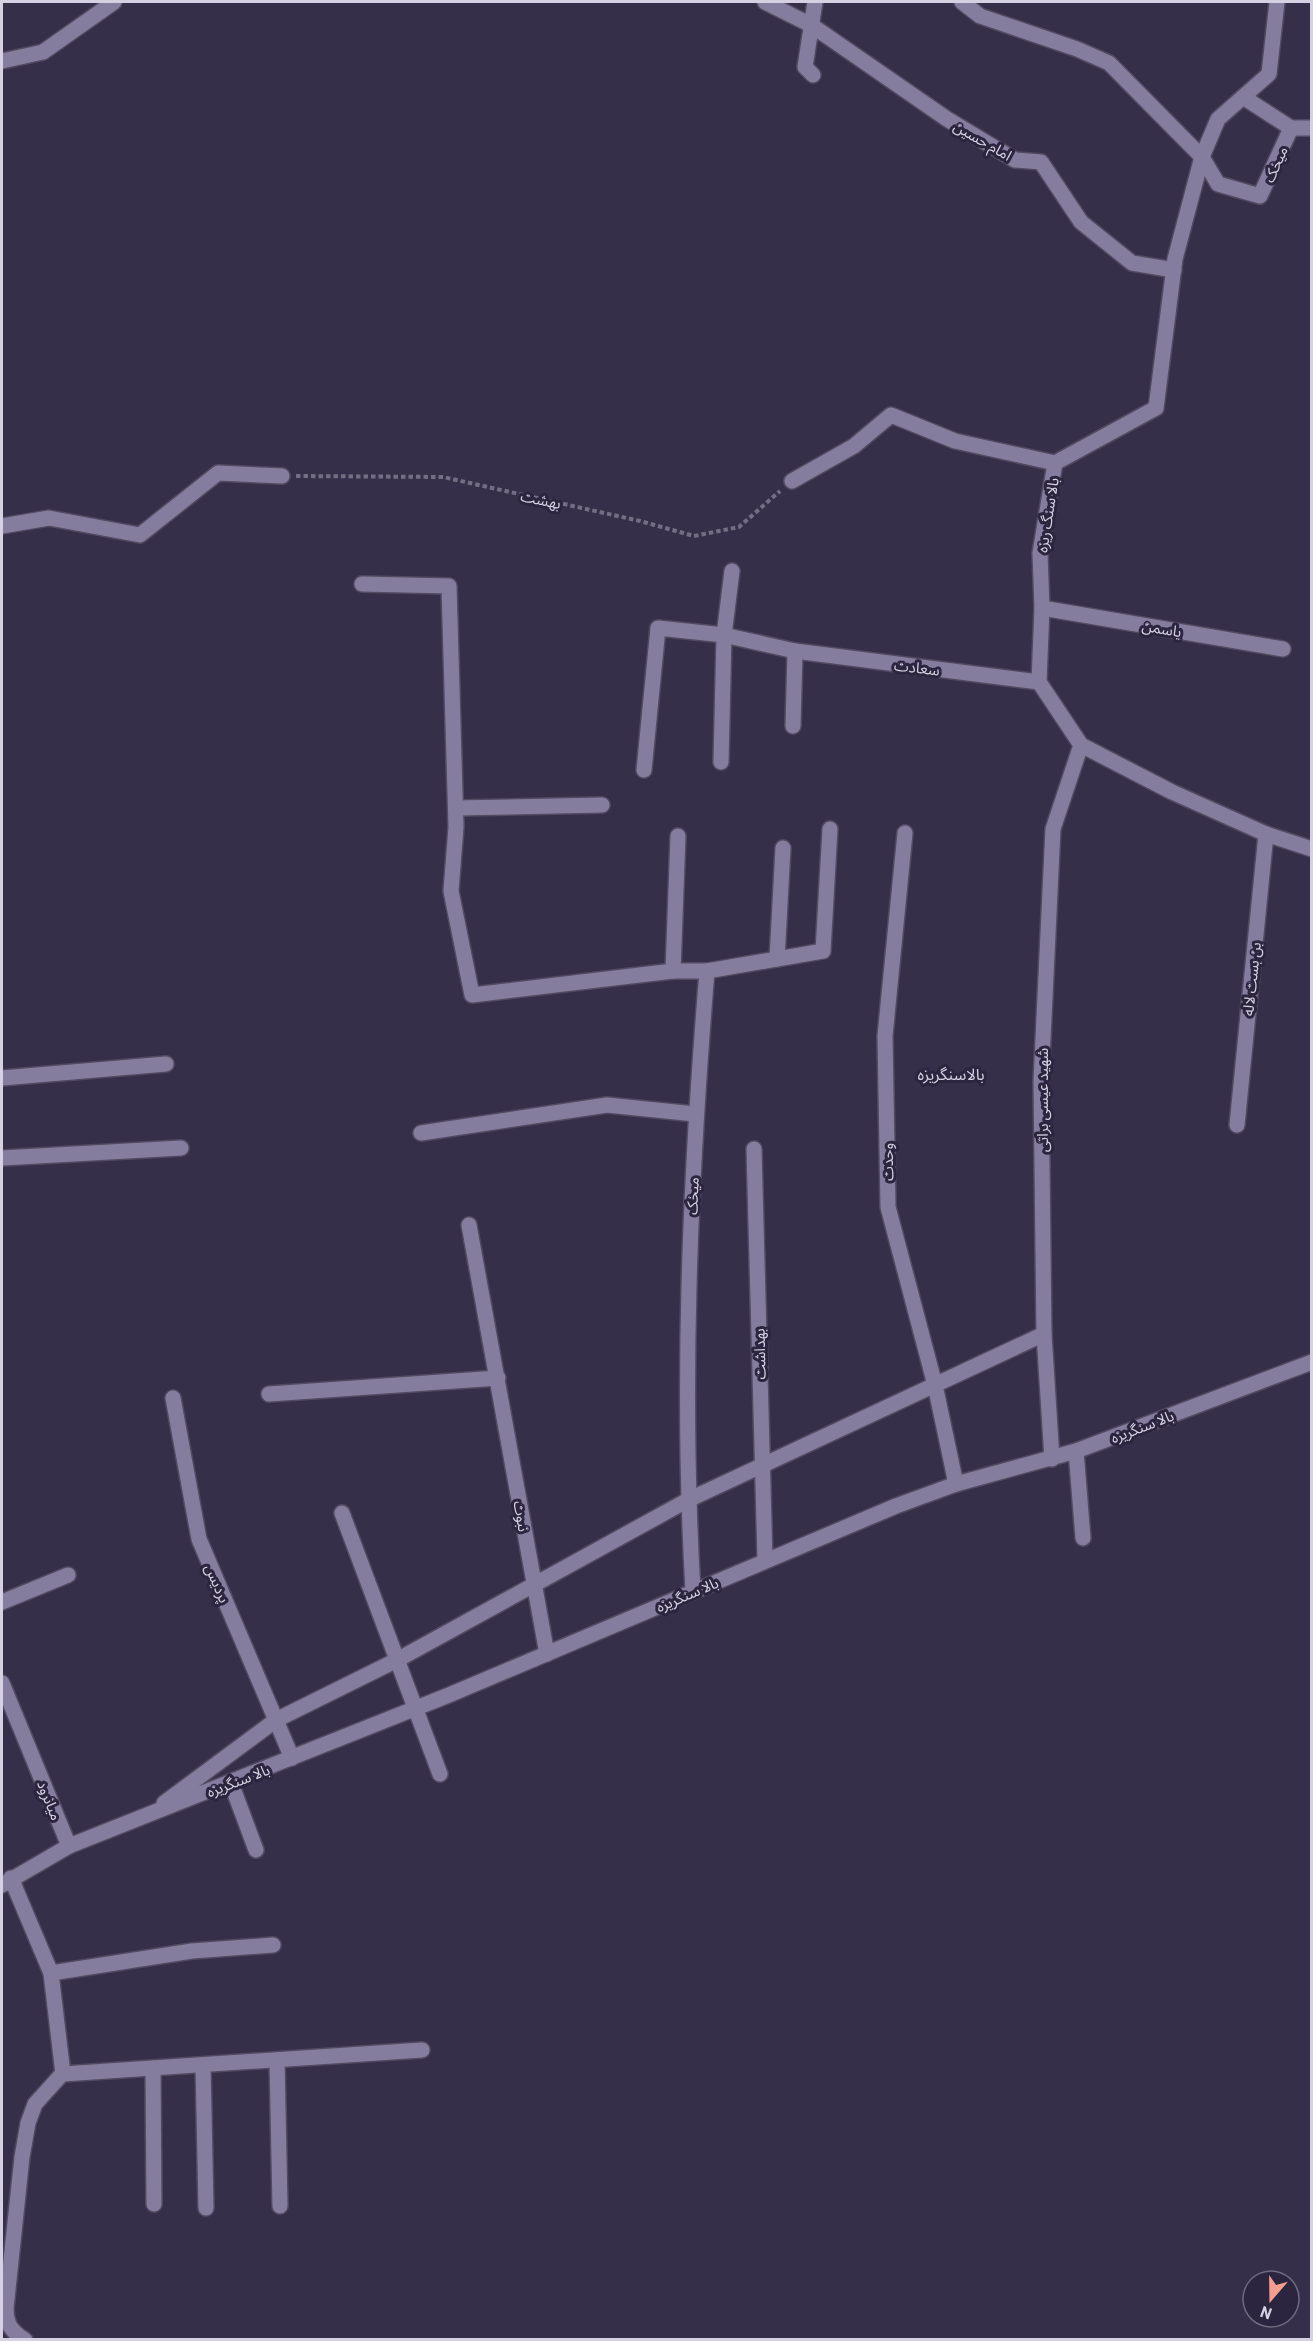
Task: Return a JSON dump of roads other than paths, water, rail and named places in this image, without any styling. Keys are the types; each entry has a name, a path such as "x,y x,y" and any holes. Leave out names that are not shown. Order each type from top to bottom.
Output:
{"street":[{"path":"2,61 43,52 114,2"},
{"path":"765,2 811,25"},
{"path":"813,75 805,67 816,2"},
{"path":"962,2 980,16 1077,49 1109,63 1202,157"},
{"name":"بالا سنگ ریزه","path":"1039,682 1042,608 1040,553 1055,464 1156,408 1174,270 1202,157 1218,119 1269,74 1277,2"},
{"name":"امام حسین","path":"811,25 947,119 1015,160 1041,162 1081,222 1132,263 1174,270"},
{"path":"1243,97 1291,128 1311,128"},
{"name":"میخک","path":"1202,157 1218,184 1260,196 1291,128"},
{"path":"792,481 854,446 891,415 955,441 1055,464"},
{"path":"2,526 49,518 140,535 218,473 282,476"},
{"path":"720,762 724,635 732,571"},
{"path":"362,584 449,586 456,808 451,891 472,995 673,971 707,971 824,951 830,829"},
{"name":"یاسمن","path":"1042,608 1282,649"},
{"name":"سعادت","path":"644,770 658,628 724,635 795,651 1039,682"},
{"path":"793,726 795,651"},
{"path":"1039,682 1081,745 1172,792 1266,834 1311,849"},
{"name":"شهید عیسی براتی","path":"1052,1459 1044,1334 1041,1081 1053,829 1081,745"},
{"path":"456,808 602,805"},
{"name":"وحدت","path":"905,833 885,1036 888,1207 935,1385 956,1484"},
{"name":"بن بست لاله","path":"1237,1125 1266,834"},
{"path":"673,971 678,836"},
{"path":"777,959 783,848"},
{"name":"میخک","path":"693,1592 688,1500 688,1312 695,1114 707,971"},
{"path":"2,1078 166,1064"},
{"path":"421,1133 607,1105 695,1114"},
{"path":"2,1158 181,1148"},
{"name":"بهداشت","path":"754,1149 765,1560"},
{"name":"نبوت","path":"469,1226 547,1654"},
{"path":"149,1814 276,1720 397,1660 688,1500 1044,1334"},
{"name":"بالا سنگریزه","path":"69,1846 415,1709 765,1560 956,1484 1076,1451 1311,1362"},
{"path":"269,1394 498,1378"},
{"name":"پردیس","path":"173,1398 199,1539 292,1758"},
{"path":"1076,1451 1083,1538"},
{"path":"342,1513 440,1774"},
{"path":"2,1602 68,1575"},
{"name":"میانرود","path":"3,1688 69,1846"},
{"path":"231,1783 256,1850"},
{"path":"63,2073 51,1973 6,1881 69,1846"},
{"path":"51,1973 192,1951 273,1945"},
{"path":"25,2340 12,2331 6,2321 22,2157 28,2123 36,2104 63,2073 422,2050"},
{"path":"277,2060 280,2206"},
{"path":"203,2065 206,2208"},
{"path":"153,2068 154,2204"}],"district":[{"name":"بالاسنگریزه","path":"951,1073"}]}
